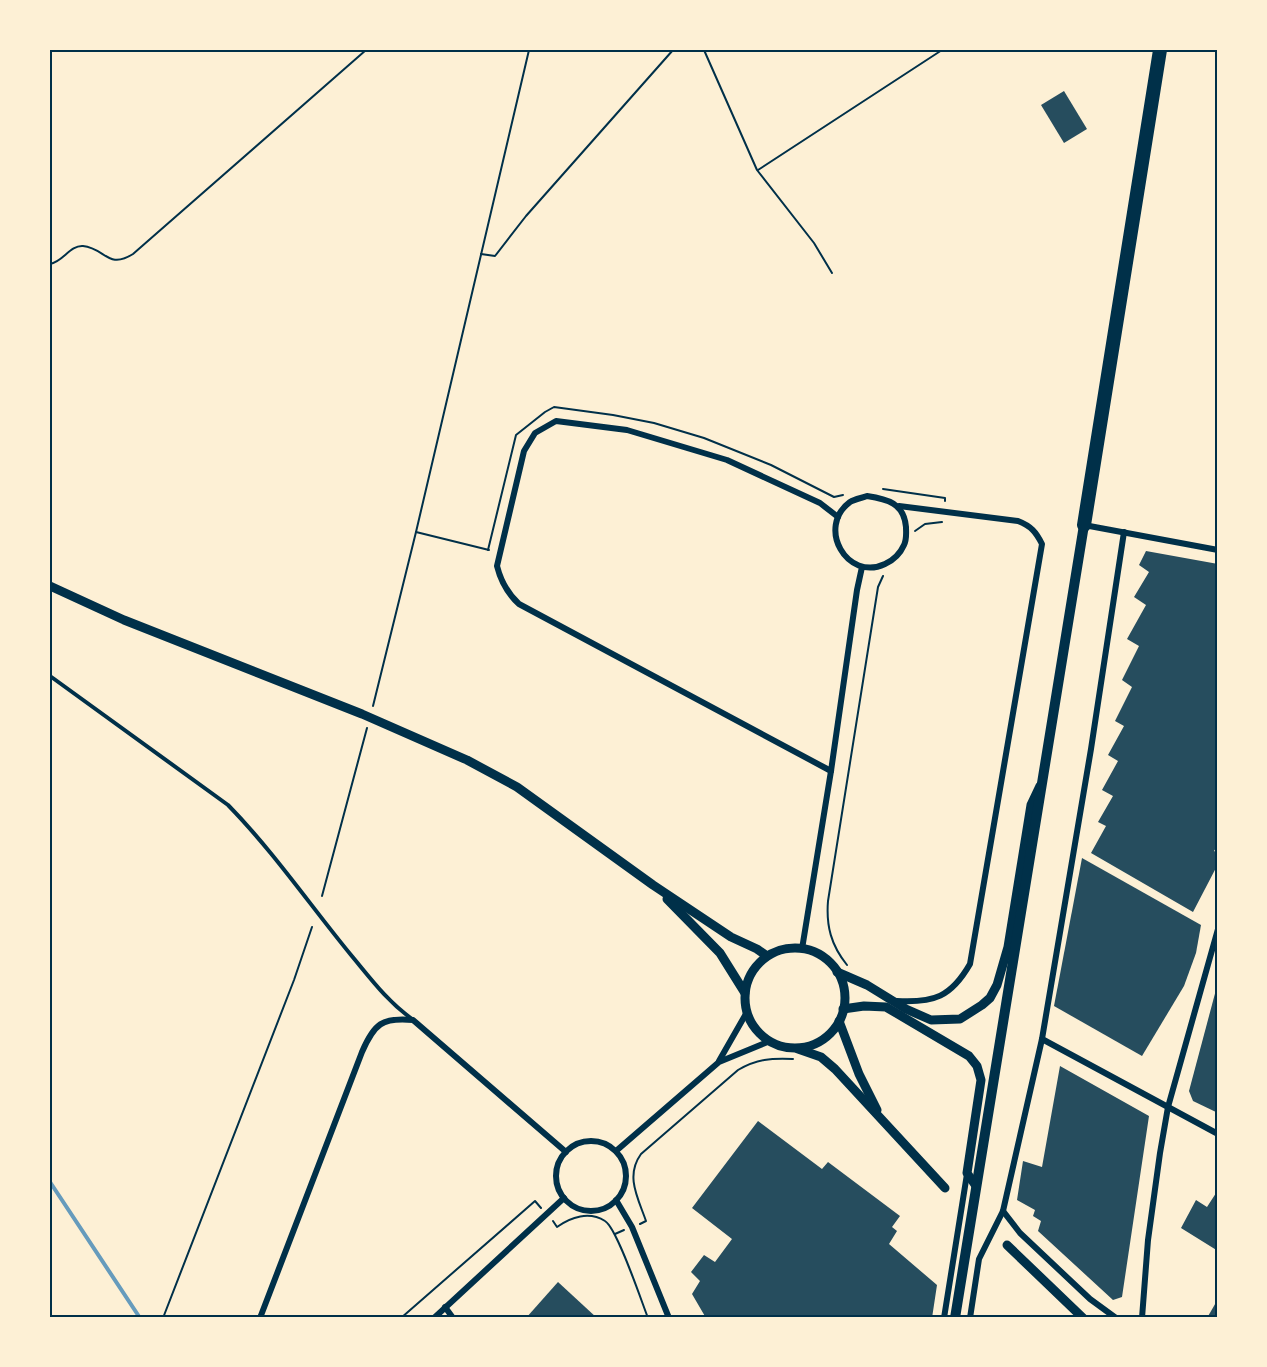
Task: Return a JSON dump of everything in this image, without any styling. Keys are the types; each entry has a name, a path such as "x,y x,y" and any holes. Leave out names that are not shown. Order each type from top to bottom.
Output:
{"highway":[{"path":"1083,525 1160,50"}],"main road":[{"path":"955,1317 1083,525"}],"street":[{"path":"831,771 519,604 508,594 500,579 497,566 525,451 536,433 556,421 627,430 727,460 820,503 838,517"},
{"path":"893,1001 928,1000 939,997 949,992 961,980 970,964 1042,544 1030,526 1018,521 899,506 885,499 867,496 851,501 838,517 834,530 839,550 847,559 862,567 879,567 893,561 899,554 906,536 905,518 899,506"},
{"path":"1083,525 1218,550"},
{"path":"970,1317 979,1259 1003,1211 1042,1038 1091,749 1124,532"},
{"path":"802,949 862,567"},
{"path":"50,586 124,620 362,714 467,760 517,787 653,885 731,936 767,956"},
{"path":"837,972 844,990 843,1009 832,1032 822,1040 810,1046 784,1047 770,1041 755,1029 747,1012 745,993 752,972 767,956 790,948 802,949 822,957 837,972 867,985 931,1020 960,1019 971,1014 990,998 997,985 1008,946 1031,805 1042,782"},
{"path":"653,885 720,952 745,993"},
{"path":"1142,1317 1148,1240 1168,1107 1210,950 1218,929"},
{"path":"1210,950 1218,954"},
{"path":"843,1009 864,1006 886,1007 969,1056 977,1066 981,1080 944,1317"},
{"path":"719,1062 747,1012"},
{"path":"260,1317 369,1036 379,1024 390,1020 413,1020 566,1152"},
{"path":"839,1021 859,1074 884,1122"},
{"path":"1042,1038 1218,1134"},
{"path":"616,1151 719,1062 770,1041"},
{"path":"797,1048 821,1057 835,1069 945,1188"},
{"path":"585,1141 607,1144 616,1151 625,1167 626,1176 625,1185 616,1200 607,1207 595,1211 583,1210 564,1198 559,1190 556,1174 566,1152 585,1141"},
{"path":"968,1173 976,1186"},
{"path":"434,1317 564,1198"},
{"path":"616,1200 632,1227 669,1317"},
{"path":"1003,1211 1020,1233 1090,1299 1116,1317"},
{"path":"955,1247 969,1233"},
{"path":"1007,1245 1083,1317"},
{"path":"446,1307 453,1317"}],"lane":[{"path":"50,676 228,805 250,828 391,1004 413,1020"}],"path":[{"path":"50,264 60,261 75,248 82,246 115,260 127,258 133,254 366,50"},
{"path":"373,706 529,50"},
{"path":"481,254 495,256 526,216 673,50"},
{"path":"704,50 757,170 814,243 832,273"},
{"path":"757,170 942,50"},
{"path":"416,532 500,553"},
{"path":"322,896 367,728"},
{"path":"163,1317 294,980 312,927"},
{"path":"401,1317 535,1201 558,1227 570,1218 578,1216 605,1221 615,1234 648,1317"}],"building":[{"path":"1064,91 1087,129 1064,143 1041,105"},
{"path":"1146,551 1218,564 1218,845 1214,851 1218,853 1218,864 1193,912 1091,853 1106,826 1098,822 1113,796 1102,790 1118,761 1108,755 1124,726 1115,721 1132,687 1122,680 1139,646 1127,639 1146,605 1134,597 1149,572 1139,565"},
{"path":"1082,858 1201,925 1196,953 1184,986 1142,1056 1054,1006"},
{"path":"1217,986 1218,1113 1193,1101 1189,1091"},
{"path":"1060,1066 1149,1116 1122,1297 1113,1300 1038,1231 1041,1221 1033,1216 1035,1210 1017,1200 1023,1161 1042,1167"},
{"path":"758,1121 822,1169 828,1162 900,1216 892,1227 897,1231 889,1244 937,1285 932,1318 706,1318 692,1294 700,1281 691,1272 704,1255 715,1262 732,1239 692,1208"},
{"path":"1218,1190 1218,1251 1181,1228 1196,1200 1207,1207"},
{"path":"558,1282 597,1318 526,1318"},
{"path":"1218,1299 1218,1318 1207,1318"}],"waterway":[{"path":"50,1182 140,1318"}]}
